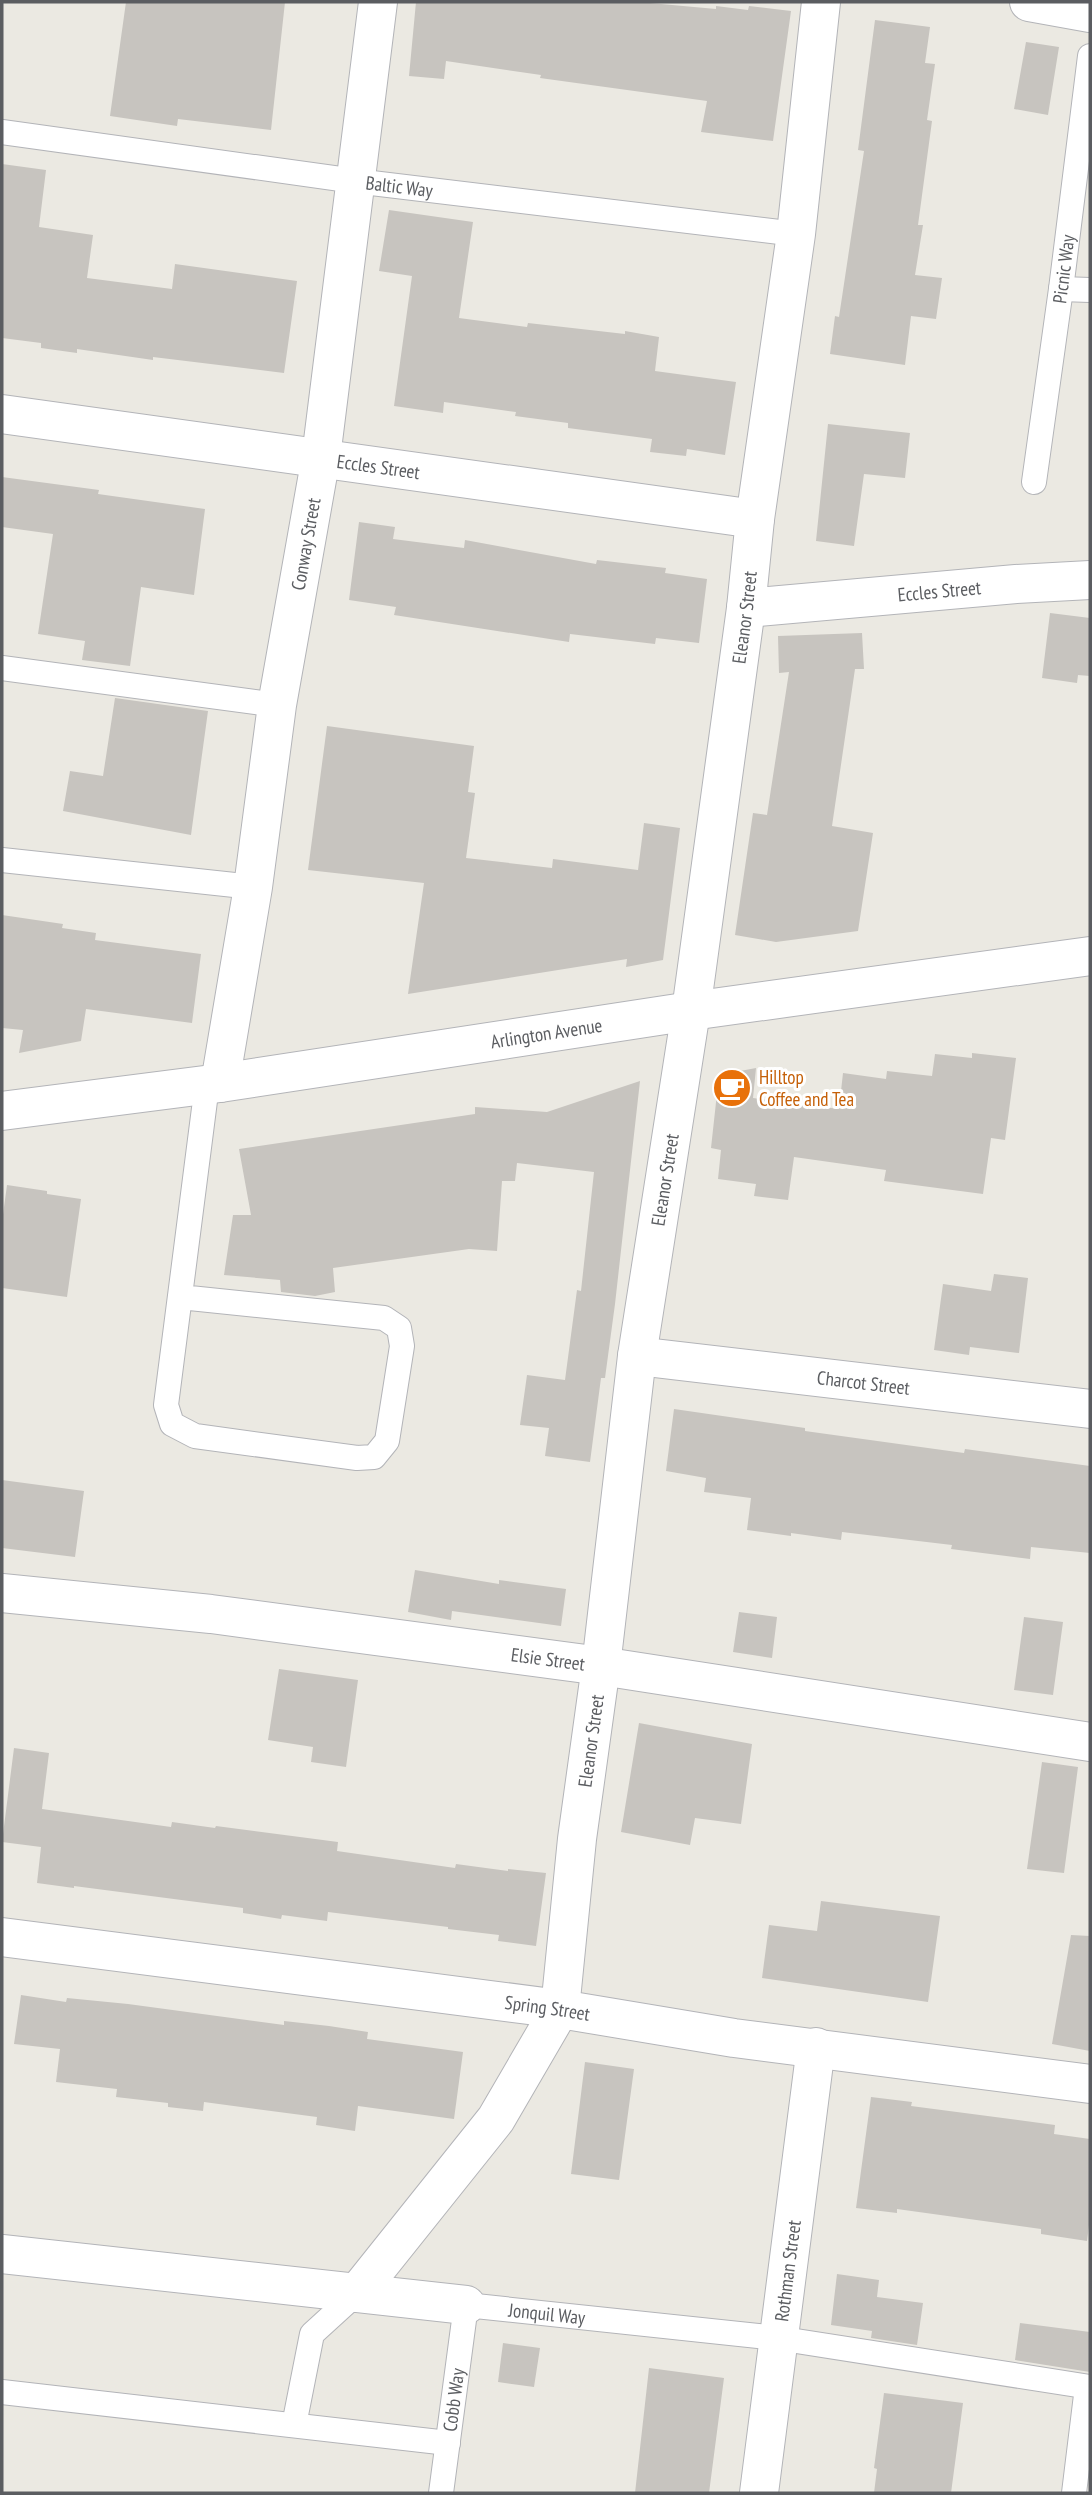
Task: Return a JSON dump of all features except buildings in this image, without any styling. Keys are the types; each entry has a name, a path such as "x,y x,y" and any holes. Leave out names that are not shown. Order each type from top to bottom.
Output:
{"street":[{"name":"Conway Street","path":"214,1084 253,887 277,705 321,457 378,2"},
{"name":"Eleanor Street","path":"357,2293 496,2119 560,2009 577,1839 601,1666 637,1356 691,1011 746,608 755,519 796,234 821,2"},
{"path":"1029,2 1090,13"},
{"name":"Eccles Street","path":"2,414 755,519"},
{"name":"Eccles Street","path":"746,608 1090,580"},
{"name":"Arlington Avenue","path":"2,1111 214,1084 691,1011 1090,956"},
{"name":"Charcot Street","path":"637,1356 1090,1409"},
{"name":"Elsie Street","path":"2,1593 211,1615 601,1666 1090,1742"},
{"name":"Spring Street","path":"2,1937 560,2009 734,2038 1090,2084"},
{"name":"Rothman Street","path":"759,2493 816,2048"},
{"name":"Jonquil Way","path":"2,2254 466,2305"}],"lane":[{"name":"Picnic Way","path":"1034,482 1090,56"},
{"name":"Baltic Way","path":"2,132 355,181 796,234"},
{"path":"1061,289 1090,290"},
{"path":"2,668 277,705"},
{"path":"2,860 253,887"},
{"path":"180,1297 384,1318 399,1328 402,1346 387,1441 374,1457 357,1458 195,1436 172,1424 166,1405 180,1297 214,1084"},
{"path":"294,2425 312,2334 357,2293"},
{"name":"Jonquil Way","path":"466,2305 777,2338 1089,2387"},
{"name":"Cobb Way","path":"441,2493 466,2305"},
{"path":"1074,2493 1089,2387"},
{"path":"2,2392 447,2443"}],"place":[{"name":"Hilltop Coffee and Tea","path":"732,1088"}]}
